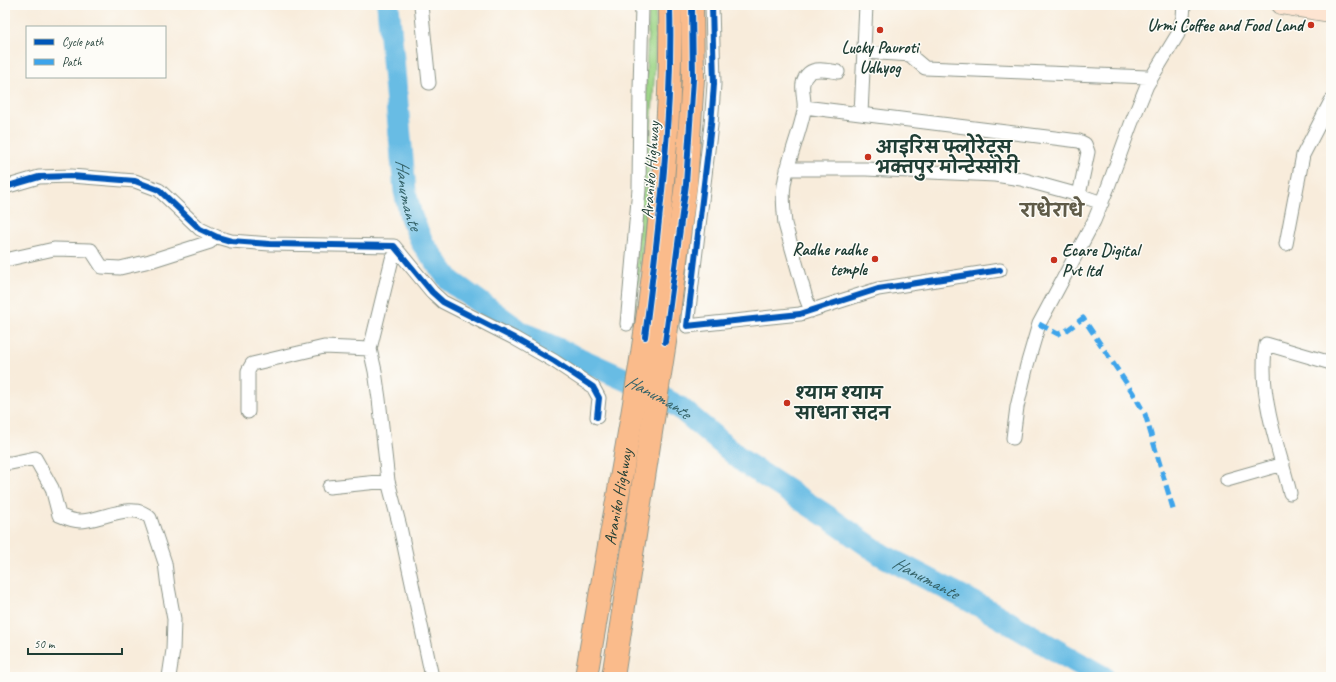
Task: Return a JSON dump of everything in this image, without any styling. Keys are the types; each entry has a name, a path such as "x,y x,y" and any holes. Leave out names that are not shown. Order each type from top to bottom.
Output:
{"highway":[{"name":"Araniko Highway","path":"613,677 649,443 660,219 668,129 671,34 670,5"},
{"name":"Araniko Highway","path":"586,677 628,438 655,339 686,184 693,79 692,5"}],"main road":[{"path":"1281,5 1331,13"}],"street":[{"path":"421,5 429,83"},
{"path":"627,324 639,189 642,5"},
{"path":"712,5 714,84 711,125 687,326 800,314 878,289 1000,270"},
{"path":"861,114 866,5"},
{"path":"1013,438 1017,407 1039,324 1094,221 1102,203 1130,124 1147,85 1178,34 1183,17 1184,5"},
{"path":"863,52 912,55 912,57 924,68 1147,77 1147,85"},
{"path":"811,311 785,224 784,186 787,169 801,126 804,107 802,88 804,80 808,74 814,70 838,72"},
{"path":"1286,244 1303,155 1331,101"},
{"path":"804,107 1078,141 1085,144 1088,152 1079,195"},
{"path":"787,169 866,169 995,175 1021,179 1102,203"},
{"path":"5,187 40,177 71,176 135,181 159,190 200,229 231,241 270,244 394,246 442,302 514,338 548,357 593,387 599,398 598,417"},
{"path":"5,260 54,249 91,250 102,267 120,268 150,261 210,242"},
{"path":"399,252 392,259 370,349 379,399 388,481 400,526 432,677"},
{"path":"1290,493 1267,406 1264,387 1264,352 1266,344 1331,363"},
{"path":"248,412 248,371 252,364 324,347 370,349"},
{"path":"5,463 35,458 52,488 59,514 70,520 80,521 128,510 141,512 150,518 165,562 174,619 173,650 169,677"},
{"path":"1227,480 1283,464"},
{"path":"329,487 388,481"}],"green space":[{"path":"649,5 655,5 655,65 646,217 635,318 633,321 645,97"}],"waterway":[{"name":"Hanumante","path":"388,5 405,191 411,217 423,244 450,281 522,333 642,387 679,407 745,463 825,515 882,555 986,609 1103,677"}],"marked path":[{"path":"1039,324 1058,334 1066,331 1083,318 1133,393 1145,414 1174,512"}],"cycle path":[{"path":"645,337 664,171 669,88 670,5"},
{"path":"665,342 686,184 693,79 692,5"},
{"path":"712,5 714,84 711,125 687,326 800,314 878,289 1000,270"},
{"path":"5,187 39,177 71,176 135,181 159,190 200,229 217,237 231,241 270,244 394,246 432,292 443,302 514,338 554,361 593,387 599,398 597,417"}],"place":[{"name":"Urmi Coffee and Food Land","path":"1311,25"},
{"name":"Lucky Pauroti Udhyog","path":"880,30"},
{"name":"आइरिस फ्लोरेट्स भक्तपुर मोन्टेस्सोरी","path":"868,157"},
{"name":"Radhe radhe temple","path":"875,259"},
{"name":"Ecare Digital Pvt ltd","path":"1054,260"},
{"name":"श्याम श्याम साधना सदन","path":"787,403"}],"district":[{"name":"राधेराधे","path":"1052,211"}]}
